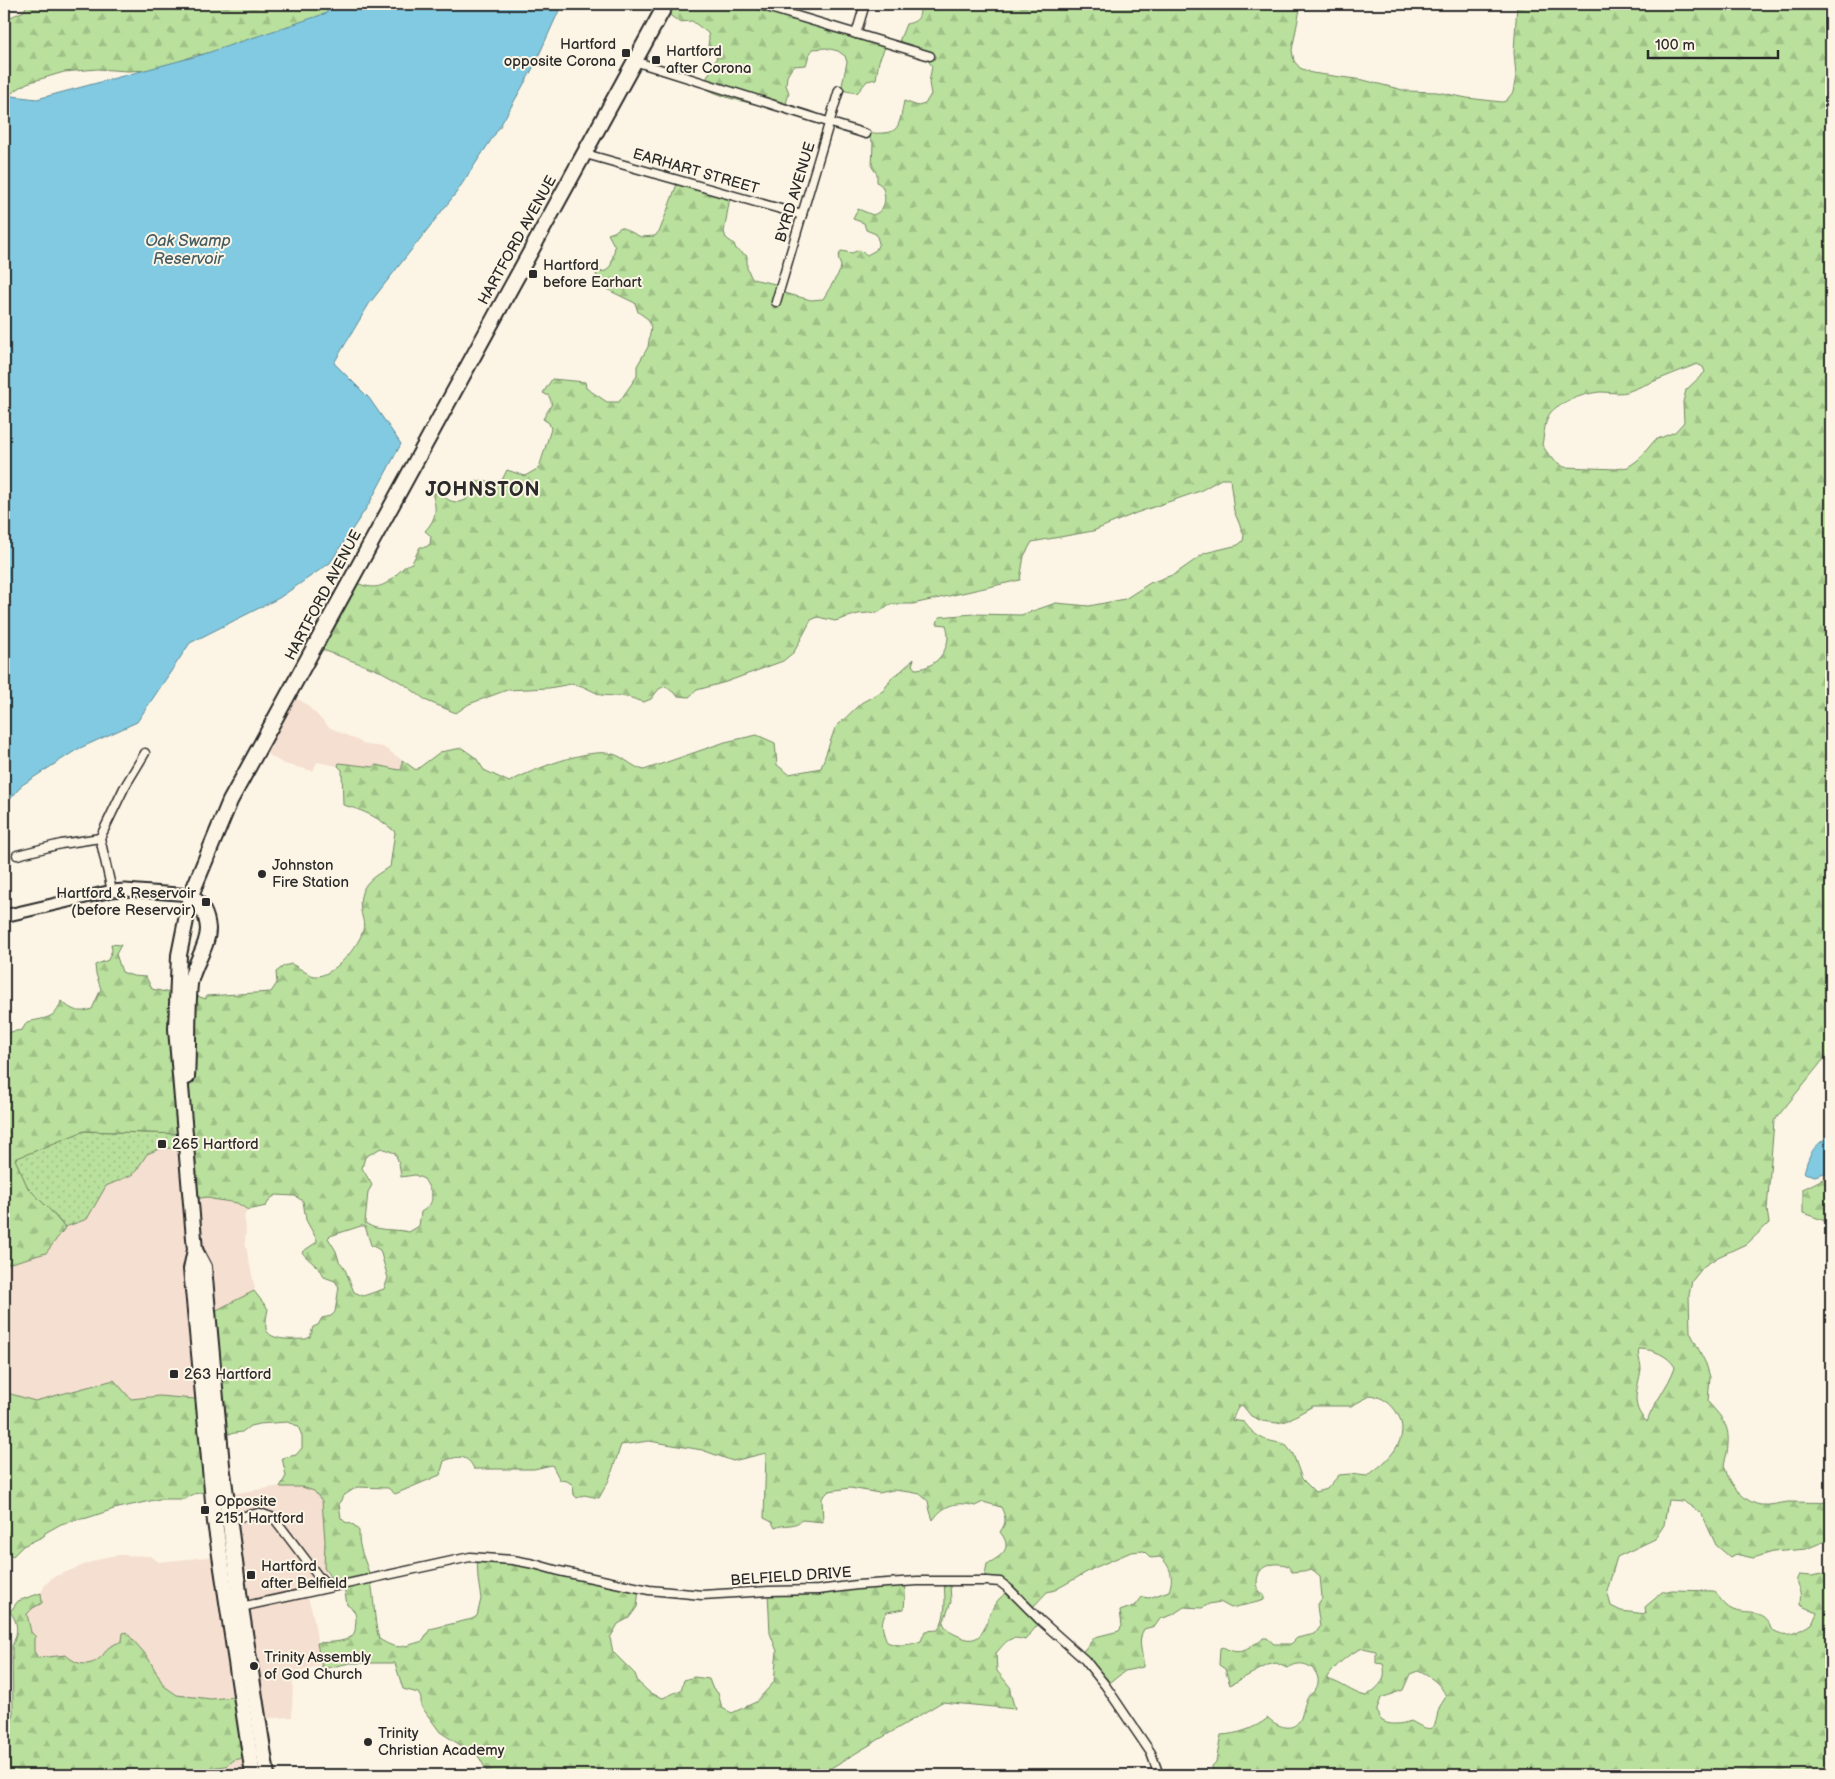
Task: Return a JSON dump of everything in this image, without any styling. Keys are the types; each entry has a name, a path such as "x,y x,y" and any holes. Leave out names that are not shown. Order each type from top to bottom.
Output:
{"highway":[{"name":"HARTFORD AVENUE","path":"252,1775 215,1522 191,1268 195,1250 176,1030 179,955 191,895 230,801 582,153 666,4"},
{"path":"184,1123 189,1044 190,983 198,958 204,948 208,929 201,905 191,895"},
{"name":"HARTFORD AVENUE","path":"195,1250 204,1267 222,1465 241,1607 267,1775"}],"street":[{"path":"757,4 930,56"},
{"path":"856,34 865,4"},
{"path":"634,61 866,134"},
{"name":"BYRD AVENUE","path":"776,302 840,90"},
{"name":"EARHART STREET","path":"582,153 802,215"},
{"path":"112,891 100,838 124,788 145,753"},
{"path":"17,855 61,844 100,838"},
{"path":"4,916 112,891 125,890 191,895"},
{"path":"215,1522 260,1513 274,1518 318,1576 325,1582 337,1585"},
{"name":"BELFIELD DRIVE","path":"241,1607 470,1556 514,1560 649,1590 702,1595 818,1590 916,1581 1000,1582 1085,1660 1128,1716 1151,1753 1159,1775"}],"shaded area":[{"path":"291,695 306,704 329,727 367,745 383,747 402,760 402,769 376,765 373,767 339,763 338,766 317,762 313,771 284,764 264,752"},
{"path":"182,1147 199,1199 207,1197 237,1203 248,1210 244,1216 246,1228 245,1242 255,1289 207,1400 159,1396 131,1399 80,1388 35,1401 4,1392 4,1265 46,1253 65,1227 87,1219 106,1186 134,1174 147,1154 159,1149"},
{"path":"281,1486 302,1487 314,1491 322,1501 325,1541 324,1568 329,1587 307,1595 313,1614 321,1665 293,1673 292,1717 248,1719 243,1696 211,1699 177,1695 164,1686 147,1656 123,1633 122,1641 106,1649 103,1656 96,1662 87,1665 76,1663 61,1655 38,1658 34,1651 34,1638 27,1614 42,1603 41,1593 45,1585 53,1577 105,1557 119,1555 150,1556 159,1562 216,1556 226,1551 219,1496"},
{"path":"250,1757 256,1775 205,1775 216,1767 226,1766 234,1760"}],"green space":[{"path":"27,4 337,4 336,16 229,52 195,55 169,66 148,70 97,69 64,72 27,83 4,98 4,20 24,11"},
{"path":"667,4 756,4 887,43 879,61 876,79 867,81 857,93 841,90 847,62 845,56 838,51 826,48 813,49 806,65 793,66 787,76 786,85 789,93 784,111 729,98 705,89 703,87 717,56 714,49 708,46 708,33 692,21 679,22 664,11"},
{"path":"920,4 1301,4 1292,50 1294,61 1300,68 1312,73 1363,80 1407,91 1437,92 1502,102 1506,101 1513,92 1516,76 1514,52 1517,4 1831,4 1831,1050 1774,1121 1767,1210 1769,1223 1748,1243 1704,1266 1692,1281 1689,1295 1690,1332 1706,1364 1710,1377 1708,1402 1719,1414 1727,1430 1728,1444 1724,1465 1730,1480 1744,1497 1761,1505 1788,1502 1831,1502 1831,1541 1806,1549 1773,1552 1753,1558 1735,1554 1730,1557 1716,1545 1702,1514 1683,1501 1668,1500 1664,1525 1655,1539 1617,1557 1607,1591 1611,1606 1621,1611 1646,1614 1645,1607 1663,1592 1672,1590 1714,1591 1731,1609 1754,1613 1764,1617 1771,1629 1783,1634 1792,1634 1812,1624 1817,1613 1800,1605 1797,1581 1799,1575 1812,1576 1828,1573 1831,1577 1831,1775 1213,1775 1212,1766 1216,1762 1221,1735 1246,1730 1268,1718 1280,1726 1294,1726 1301,1718 1307,1699 1315,1690 1318,1681 1315,1672 1308,1666 1297,1664 1287,1668 1276,1663 1268,1665 1230,1685 1225,1669 1219,1665 1220,1648 1223,1647 1235,1652 1243,1651 1260,1642 1263,1638 1267,1638 1274,1644 1291,1644 1297,1638 1315,1634 1320,1627 1317,1606 1322,1598 1320,1576 1313,1570 1292,1572 1288,1566 1280,1564 1266,1566 1257,1578 1259,1592 1264,1595 1264,1600 1231,1608 1220,1602 1209,1604 1202,1608 1184,1607 1172,1615 1160,1619 1155,1626 1144,1629 1142,1634 1140,1643 1143,1667 1125,1671 1107,1685 1080,1655 1095,1637 1119,1631 1122,1626 1120,1611 1136,1605 1142,1597 1149,1598 1169,1591 1171,1577 1167,1564 1160,1557 1151,1558 1144,1551 1131,1552 1094,1568 1055,1590 1047,1592 1031,1609 1041,1621 1025,1640 1015,1638 1009,1640 996,1653 997,1671 1011,1688 1010,1692 1015,1709 942,1702 819,1775 489,1775 479,1757 440,1732 421,1706 421,1698 418,1693 403,1689 395,1663 350,1663 322,1669 317,1643 348,1639 354,1633 356,1616 347,1605 344,1586 333,1581 324,1568 325,1541 322,1501 314,1491 302,1487 280,1487 286,1476 282,1458 296,1455 302,1448 302,1436 298,1426 287,1422 259,1424 250,1426 242,1432 214,1436 218,1487 194,1494 185,1499 159,1499 61,1524 45,1533 44,1536 23,1546 13,1556 4,1553 4,1392 35,1401 114,1380 131,1399 159,1396 207,1400 203,1317 254,1291 268,1309 266,1329 268,1333 284,1339 306,1339 310,1337 313,1327 318,1325 322,1318 331,1316 335,1312 339,1287 335,1281 324,1277 320,1270 302,1252 317,1242 306,1220 303,1201 295,1196 276,1195 270,1199 266,1206 248,1210 237,1203 207,1197 189,1200 181,1134 84,1131 15,1159 28,1188 65,1228 46,1253 4,1265 4,1109 9,1098 4,1077 4,1033 22,1030 27,1022 49,1017 59,1007 61,1001 75,1010 92,1009 101,989 95,965 108,960 112,950 111,944 121,945 116,954 122,972 133,976 146,977 152,989 170,993 174,997 194,995 206,999 206,996 271,992 277,983 276,972 284,966 291,964 306,973 315,976 322,975 337,966 357,944 364,925 360,903 363,889 371,879 390,867 395,832 371,815 343,805 342,770 338,766 339,763 373,767 376,765 399,770 402,769 402,760 416,770 440,752 462,748 476,758 484,770 509,782 545,766 589,754 613,754 644,770 725,742 757,735 775,743 777,765 789,774 821,768 835,728 861,703 883,691 893,676 914,659 912,665 915,669 933,664 942,655 947,644 948,635 946,625 937,624 939,617 973,614 1021,615 1056,603 1089,606 1125,599 1150,583 1175,574 1205,553 1238,545 1243,541 1244,535 1234,511 1230,479 1221,479 1200,491 1136,513 1093,531 1032,542 1024,556 1020,580 913,604 891,604 879,612 858,614 835,621 818,617 811,620 794,652 783,661 726,682 697,690 689,697 678,696 665,686 659,689 651,699 644,702 628,697 601,695 582,686 571,684 549,688 507,690 469,704 456,713 427,701 404,684 382,672 315,647 350,580 369,587 385,584 405,566 412,563 420,547 426,547 430,544 431,536 425,531 432,522 435,513 432,493 441,493 452,501 462,501 466,500 474,482 502,480 507,470 525,476 539,468 551,429 549,423 543,419 552,404 549,396 543,393 552,379 585,382 586,388 607,402 619,402 637,376 637,366 648,347 651,327 648,319 638,312 635,303 598,285 596,272 606,271 611,265 615,247 608,234 621,227 641,237 655,236 660,230 677,184 730,197 724,232 726,238 734,244 736,249 747,256 747,268 752,279 780,285 780,292 811,300 823,299 840,271 841,266 838,258 841,251 852,253 859,250 867,255 876,250 879,243 876,234 866,230 864,223 853,219 858,209 873,215 877,213 883,207 885,199 884,190 877,182 877,174 872,167 873,143 867,133 885,133 895,129 900,119 904,101 918,106 925,104 931,94 929,83 932,66 924,55 898,44 906,24 917,20","holes":["1697,364 1703,367 1705,372 1686,390 1683,402 1684,422 1675,432 1655,440 1638,460 1628,467 1616,469 1564,467 1551,458 1542,445 1548,417 1556,407 1587,394 1600,392 1627,392","381,1148 395,1153 401,1177 415,1175 424,1179 431,1193 432,1201 421,1212 419,1226 409,1232 380,1229 365,1223 368,1192 372,1185 362,1168 365,1157","365,1226 371,1245 380,1250 388,1278 384,1289 363,1296 354,1292 344,1267 328,1238","1639,1349 1649,1350 1664,1356 1675,1367 1647,1422 1641,1416 1636,1403 1641,1369","1372,1395 1380,1398 1386,1401 1397,1413 1402,1432 1400,1441 1390,1457 1367,1476 1339,1475 1327,1489 1315,1492 1302,1479 1293,1454 1285,1444 1262,1438 1244,1422 1232,1420 1239,1405 1243,1406 1251,1416 1262,1421 1277,1423 1286,1421 1313,1406 1351,1406","649,1441 702,1450 733,1461 766,1453 764,1518 772,1522 775,1528 795,1524 802,1520 823,1522 822,1498 829,1491 850,1488 879,1493 893,1490 920,1494 928,1501 933,1520 942,1510 952,1505 975,1506 983,1502 1001,1507 1005,1520 1000,1532 1006,1543 1006,1547 1001,1555 987,1564 984,1580 1006,1587 1009,1590 995,1604 980,1635 969,1639 950,1632 943,1623 951,1602 950,1584 944,1582 944,1613 938,1630 925,1631 921,1641 900,1645 887,1642 882,1623 887,1612 904,1609 906,1584 768,1593 770,1633 777,1651 774,1682 756,1702 732,1713 722,1708 718,1693 712,1687 709,1679 694,1677 684,1680 681,1690 663,1698 650,1693 638,1682 635,1674 613,1652 610,1638 618,1624 629,1618 637,1607 639,1589 512,1562 477,1557 481,1599 477,1616 472,1619 430,1629 423,1641 405,1646 391,1645 379,1639 372,1585 361,1549 359,1531 354,1525 345,1522 341,1518 339,1504 343,1496 357,1487 388,1488 395,1494 440,1475 444,1461 458,1457 469,1461 474,1469 534,1469 552,1465 560,1480 567,1481 573,1485 574,1495 577,1498 584,1495 599,1498 609,1480 621,1445","1363,1648 1376,1651 1376,1663 1383,1664 1384,1675 1381,1683 1366,1696 1327,1679 1338,1665 1352,1653","1418,1671 1431,1678 1441,1687 1446,1696 1433,1727 1422,1727 1411,1721 1401,1724 1390,1724 1381,1720 1377,1710 1381,1698 1403,1690 1410,1674"]},
{"path":"84,1131 182,1134 182,1147 159,1149 147,1154 134,1174 106,1186 87,1219 65,1227 28,1188 14,1159"},
{"path":"1831,1175 1831,1223 1803,1213 1803,1189"},
{"path":"41,1593 42,1603 27,1614 31,1632 36,1637 34,1638 34,1651 38,1658 66,1655 79,1663 92,1663 102,1656 108,1648 122,1641 123,1633 126,1632 147,1656 164,1686 177,1695 211,1699 244,1696 252,1756 234,1760 226,1766 216,1767 205,1775 6,1775 13,1711 12,1646 17,1628 10,1612 18,1601"}],"water":[{"name":"Oak Swamp Reservoir","path":"326,4 562,4 533,68 499,128 456,193 369,304 334,363 369,398 401,444 369,504 330,563 279,598 190,643 137,722 78,749 22,785 4,807 4,95 37,99 201,55 327,13"},
{"path":"1831,1135 1831,1171 1815,1176 1804,1173 1813,1151"}],"place":[{"name":"Hartford opposite Corona","path":"626,53"},
{"name":"Hartford after Corona","path":"656,60"},
{"name":"Hartford before Earhart","path":"533,274"},
{"name":"Johnston Fire Station","path":"262,874"},
{"name":"Hartford & Reservoir (before Reservoir)","path":"206,902"},
{"name":"265 Hartford","path":"162,1144"},
{"name":"263 Hartford","path":"174,1374"},
{"name":"Opposite 2151 Hartford","path":"205,1510"},
{"name":"Hartford after Belfield","path":"251,1575"},
{"name":"Trinity Assembly of God Church","path":"254,1666"},
{"name":"Trinity Christian Academy","path":"368,1742"}],"district":[{"name":"JOHNSTON","path":"483,489"}]}
